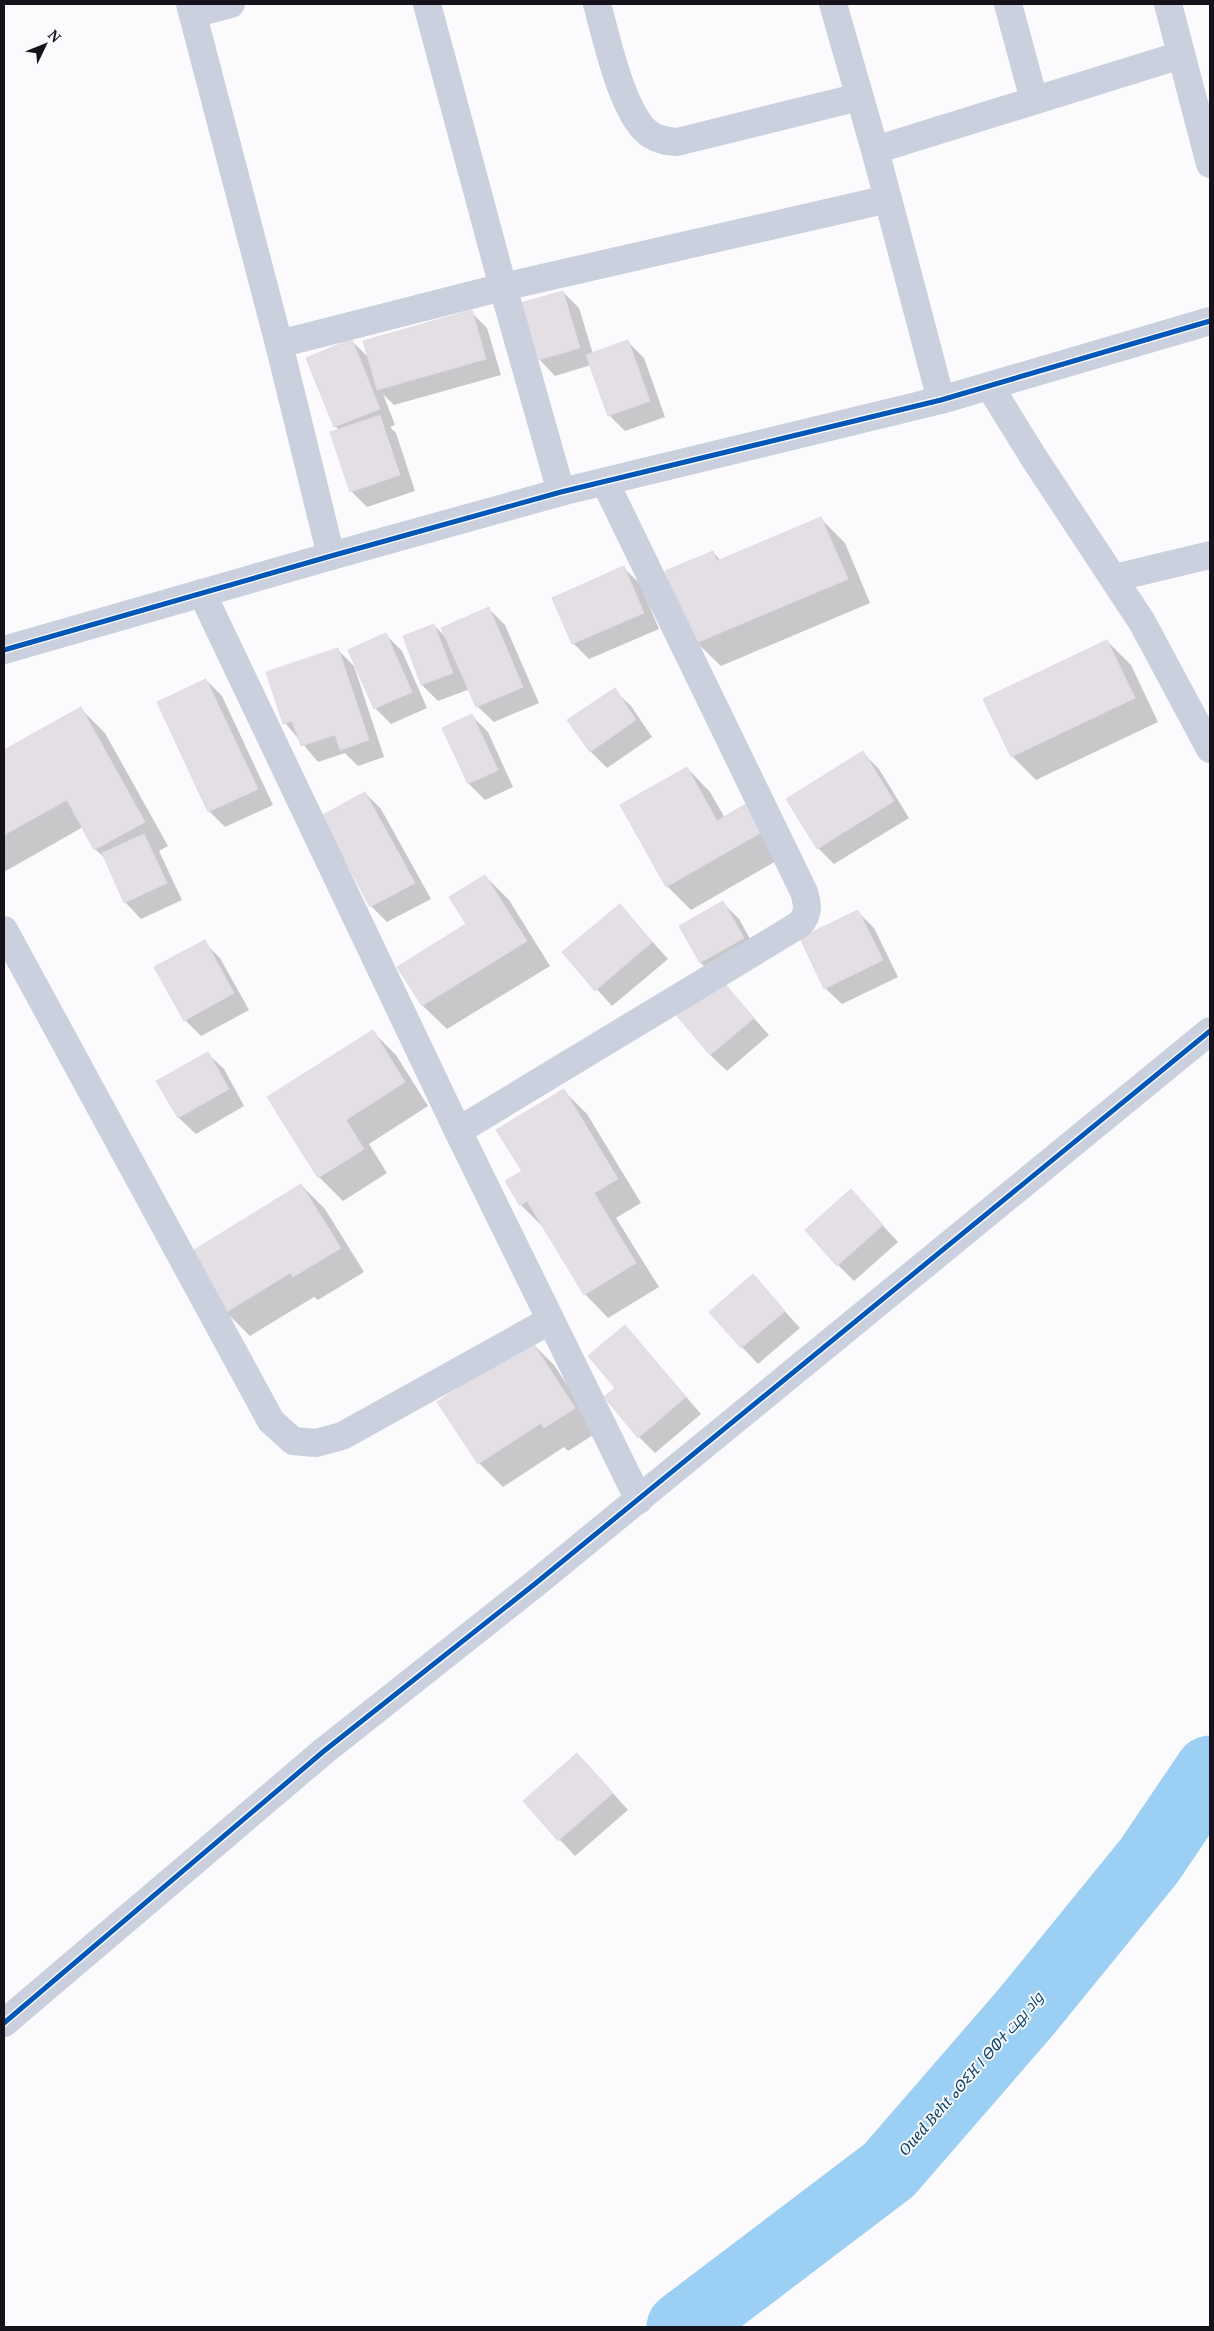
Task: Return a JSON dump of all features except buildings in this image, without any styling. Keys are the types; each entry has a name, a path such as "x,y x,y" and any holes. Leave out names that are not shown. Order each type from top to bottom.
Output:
{"street":[{"path":"231,4 191,9 279,344 331,556"},
{"path":"427,4 503,287 561,492"},
{"path":"597,4 624,97 638,122 650,135 663,141 677,142 859,97"},
{"path":"834,4 941,400"},
{"path":"1008,4 1034,100"},
{"path":"1168,4 1210,164"},
{"path":"875,150 1181,55"},
{"path":"279,344 503,287 888,199"},
{"path":"4,650 561,492 941,400 1210,321"},
{"path":"990,386 1034,458 1142,622 1210,748"},
{"path":"458,1131 783,935 800,924 806,916 808,906 804,892 605,482"},
{"path":"1114,578 1210,555"},
{"path":"202,593 549,1320 639,1500"},
{"path":"4,930 271,1421 293,1440 316,1443 342,1436 549,1320"},
{"path":"4,2023 324,1751 639,1500 1210,1031"}],"waterway":[{"name":"Oued Beht ⴰⵙⵉⴼ ⵏ ⴱⵀⵜ واد بهت","path":"682,2327 889,2170 1026,2012 1149,1861 1210,1771"}],"cycle path":[{"path":"4,650 561,492 941,400 1210,321"},
{"path":"4,2023 324,1751 536,1583 1210,1031"}]}
